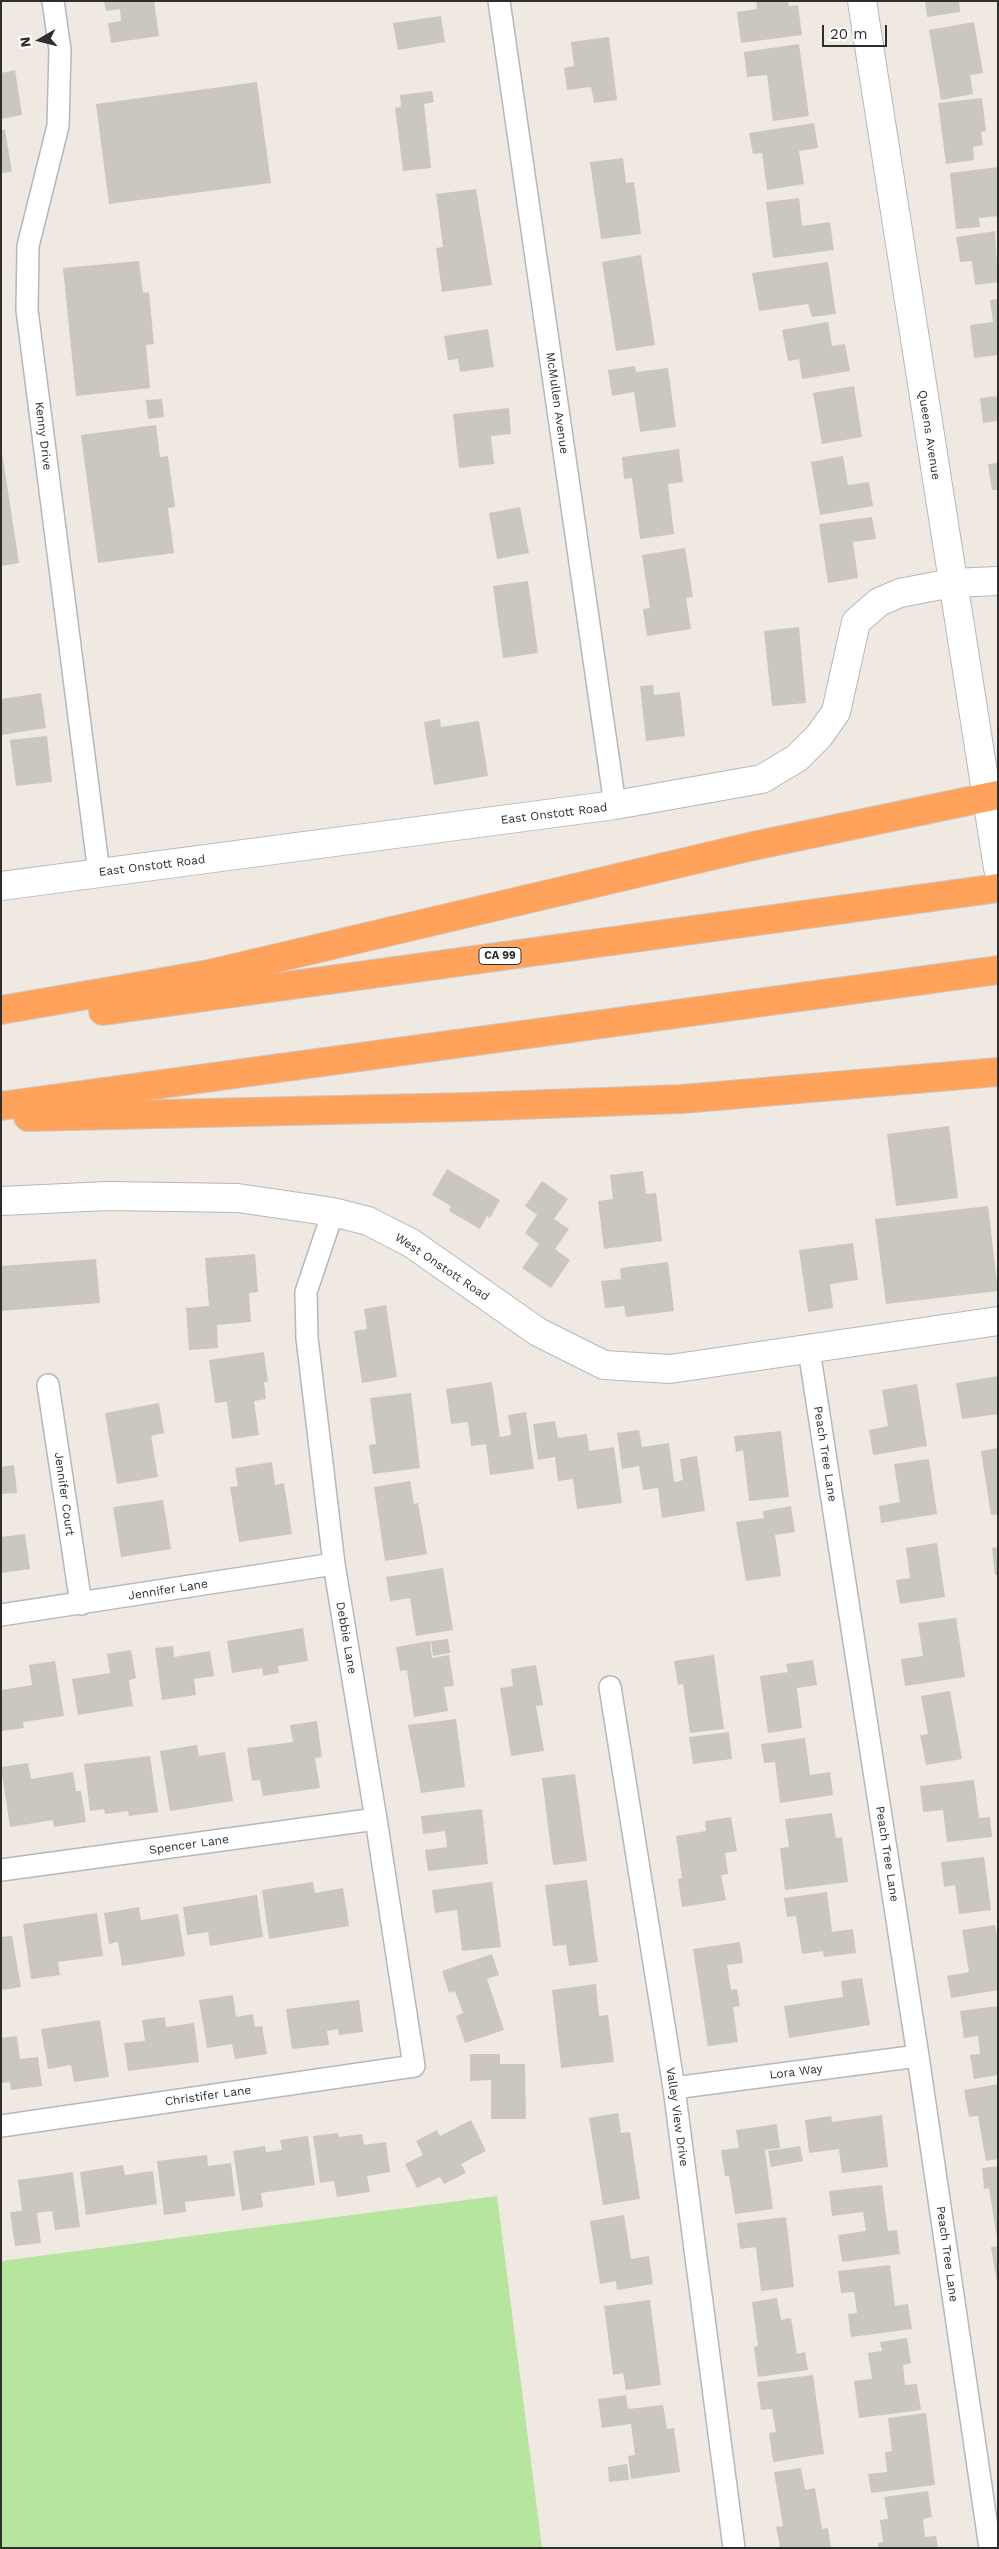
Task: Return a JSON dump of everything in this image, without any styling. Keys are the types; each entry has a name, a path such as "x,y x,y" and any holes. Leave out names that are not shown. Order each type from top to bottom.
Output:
{"highway":[{"path":"1,1010 209,974 753,846 992,796"},
{"name":"CA 99","path":"1,1025 998,888"},
{"path":"1,1106 998,970"},
{"path":"1,1118 467,1107 682,1099 998,1072"}],"street":[{"name":"Kenny Drive","path":"53,1 60,50 58,126 28,246 26,310 99,873"},
{"name":"McMullen Avenue","path":"498,1 616,805"},
{"name":"Queens Avenue","path":"862,1 952,583 992,796 993,840 998,868"},
{"name":"East Onstott Road","path":"1,886 616,805 762,779 797,758 819,736 836,712 856,622 879,602 900,592 952,583 998,581"},
{"name":"West Onstott Road","path":"1,1201 108,1196 238,1198 333,1212 368,1221 411,1243 538,1332 604,1365 670,1369 809,1350"},
{"name":"Debbie Lane","path":"333,1212 306,1292 307,1338 334,1564 414,2066"},
{"path":"809,1350 998,1321"},
{"name":"Peach Tree Lane","path":"809,1350 918,2056 991,2503 990,2548"},
{"name":"Jennifer Court","path":"48,1385 80,1604"},
{"name":"Jennifer Lane","path":"1,1615 334,1564"},
{"name":"Valley View Drive","path":"610,1687 674,2088 734,2548"},
{"name":"Spencer Lane","path":"1,1870 376,1819"},
{"name":"Lora Way","path":"674,2088 918,2056"},
{"name":"Christifer Lane","path":"1,2126 414,2066"}],"green space":[{"path":"497,2196 542,2548 1,2548 1,2261"}],"building":[{"path":"104,1 154,1 159,36 111,43 108,23 121,21 120,9 106,11"},
{"path":"756,1 788,1 789,6 798,5 802,35 741,43 737,12 757,9"},
{"path":"925,1 959,1 960,12 927,17"},
{"path":"441,16 445,42 398,50 393,23"},
{"path":"974,22 983,73 970,75 973,94 941,100 929,30"},
{"path":"609,37 617,100 594,103 591,87 567,90 564,68 574,66 571,42"},
{"path":"799,44 809,116 773,121 767,75 747,77 744,52"},
{"path":"15,70 22,115 1,119 1,73"},
{"path":"257,82 271,183 109,204 96,104"},
{"path":"432,91 434,102 424,104 431,168 403,171 395,108 401,107 400,95"},
{"path":"982,98 986,131 981,132 983,145 973,147 974,160 946,164 938,103"},
{"path":"814,123 818,148 799,151 804,184 767,190 762,153 753,154 749,133"},
{"path":"1,130 5,130 12,172 1,173"},
{"path":"623,158 626,183 634,182 641,234 601,239 590,162"},
{"path":"998,167 998,216 979,218 980,227 956,229 950,173"},
{"path":"476,189 492,285 442,292 436,248 443,247 436,194"},
{"path":"799,198 802,226 830,222 834,250 773,258 766,202"},
{"path":"995,231 998,282 975,285 972,261 960,262 956,237"},
{"path":"641,255 655,345 616,351 602,262"},
{"path":"139,261 143,293 149,292 154,344 146,345 150,388 76,396 63,268"},
{"path":"828,262 836,314 812,317 808,304 759,311 752,273"},
{"path":"998,299 998,355 974,358 970,325 993,322 990,300"},
{"path":"828,322 832,346 845,344 850,371 802,379 799,359 788,361 782,330"},
{"path":"488,329 494,367 460,372 458,359 448,360 444,336"},
{"path":"635,366 636,372 668,368 676,427 640,432 634,392 612,396 608,370"},
{"path":"854,386 862,437 822,444 813,393"},
{"path":"998,396 998,421 983,423 980,398"},
{"path":"162,399 164,417 148,419 146,400"},
{"path":"509,408 511,434 491,436 494,464 459,468 453,414"},
{"path":"156,425 160,457 168,456 175,507 168,508 174,553 98,563 81,435"},
{"path":"1,446 19,563 1,566"},
{"path":"679,449 683,482 668,484 674,534 640,539 632,478 624,479 622,457"},
{"path":"843,456 848,485 869,482 873,506 820,515 811,462"},
{"path":"998,463 998,490 992,490 988,464"},
{"path":"520,507 529,553 497,559 489,513"},
{"path":"872,517 876,539 853,542 858,578 828,583 819,524"},
{"path":"685,548 693,597 686,598 691,629 647,636 643,609 650,608 642,555"},
{"path":"528,581 538,653 503,658 493,586"},
{"path":"799,627 806,703 772,706 764,631"},
{"path":"653,685 654,695 680,692 685,736 646,741 640,686"},
{"path":"41,693 46,728 1,735 1,699"},
{"path":"440,719 441,727 479,721 488,776 434,785 424,722"},
{"path":"47,736 52,782 16,786 10,740"},
{"path":"949,1126 958,1198 896,1206 887,1134"},
{"path":"447,1169 500,1200 490,1218 487,1216 480,1229 449,1211 451,1206 432,1195"},
{"path":"643,1171 646,1194 656,1193 662,1241 604,1249 598,1201 613,1199 610,1175"},
{"path":"542,1181 568,1199 554,1219 569,1229 555,1249 570,1260 551,1288 522,1268 539,1244 525,1233 537,1215 525,1206"},
{"path":"988,1206 998,1291 886,1304 875,1219"},
{"path":"853,1243 858,1280 830,1284 833,1308 808,1312 799,1250"},
{"path":"255,1254 258,1292 249,1293 251,1322 217,1325 218,1348 189,1350 186,1308 209,1306 205,1258"},
{"path":"96,1259 100,1303 1,1311 1,1266"},
{"path":"668,1262 674,1311 626,1317 624,1306 605,1308 601,1281 621,1279 620,1268"},
{"path":"386,1305 397,1377 362,1383 354,1331 367,1329 364,1309"},
{"path":"264,1352 268,1382 264,1382 266,1399 254,1401 259,1435 232,1439 227,1402 215,1403 209,1360"},
{"path":"998,1376 998,1414 962,1419 956,1383"},
{"path":"492,1382 500,1437 511,1435 508,1415 526,1412 534,1469 490,1475 486,1444 471,1446 468,1422 451,1424 446,1389"},
{"path":"917,1384 927,1446 873,1455 869,1430 888,1426 882,1390"},
{"path":"411,1393 420,1468 373,1474 369,1445 376,1444 370,1398"},
{"path":"159,1403 164,1433 151,1436 158,1477 117,1484 105,1413"},
{"path":"555,1421 558,1438 587,1434 589,1451 614,1447 622,1503 577,1509 573,1479 558,1481 555,1457 538,1460 533,1424"},
{"path":"639,1430 642,1447 669,1443 674,1482 683,1480 680,1459 697,1456 705,1511 662,1518 658,1488 643,1490 639,1466 622,1469 617,1433"},
{"path":"781,1431 789,1497 749,1501 743,1450 736,1452 734,1436"},
{"path":"998,1448 998,1514 991,1515 981,1451"},
{"path":"929,1459 937,1514 881,1523 879,1506 900,1502 894,1464"},
{"path":"272,1462 275,1485 284,1483 292,1534 239,1542 230,1487 238,1486 235,1468"},
{"path":"14,1465 17,1493 1,1494 1,1467"},
{"path":"410,1481 414,1504 418,1503 427,1554 385,1561 374,1487"},
{"path":"163,1500 171,1549 121,1557 113,1507"},
{"path":"791,1506 795,1532 775,1535 781,1576 746,1581 736,1522 764,1518 763,1511"},
{"path":"25,1534 30,1569 1,1573 1,1537"},
{"path":"937,1543 945,1597 900,1604 896,1580 910,1578 906,1548"},
{"path":"998,1547 998,1575 995,1575 992,1548"},
{"path":"443,1568 453,1630 416,1636 410,1598 390,1601 386,1577"},
{"path":"956,1618 965,1677 905,1686 901,1659 923,1656 918,1623"},
{"path":"303,1628 308,1661 278,1666 279,1673 263,1676 262,1668 232,1673 227,1641"},
{"path":"448,1639 450,1653 433,1656 431,1641"},
{"path":"430,1641 432,1658 449,1655 454,1686 444,1687 448,1711 414,1717 407,1670 400,1671 396,1647"},
{"path":"173,1646 174,1657 210,1651 214,1676 194,1679 196,1695 162,1700 155,1648"},
{"path":"131,1650 136,1678 129,1680 133,1706 78,1715 72,1679 110,1673 107,1654"},
{"path":"714,1655 724,1729 690,1733 683,1684 678,1685 674,1661"},
{"path":"813,1660 817,1685 797,1688 802,1728 768,1733 760,1676 788,1672 786,1664"},
{"path":"55,1661 64,1716 23,1722 24,1728 1,1731 1,1690 32,1685 29,1665"},
{"path":"536,1665 543,1705 536,1706 544,1751 511,1756 500,1688 513,1686 511,1669"},
{"path":"950,1691 962,1759 926,1765 920,1735 928,1734 921,1696"},
{"path":"456,1719 465,1787 421,1793 408,1725"},
{"path":"317,1721 322,1757 315,1758 320,1788 263,1796 260,1780 252,1781 247,1748 293,1742 290,1725"},
{"path":"729,1732 732,1759 693,1764 689,1737"},
{"path":"805,1738 810,1775 830,1772 833,1795 780,1803 775,1762 764,1763 761,1744"},
{"path":"197,1745 199,1756 225,1752 233,1801 170,1811 160,1751"},
{"path":"150,1756 158,1812 129,1816 128,1811 105,1814 104,1809 90,1811 84,1764"},
{"path":"28,1763 31,1779 73,1772 76,1791 81,1791 86,1822 54,1827 53,1820 10,1827 1,1767"},
{"path":"575,1774 587,1861 553,1865 542,1778"},
{"path":"974,1780 979,1818 990,1817 992,1837 947,1842 943,1810 923,1812 920,1786"},
{"path":"482,1809 488,1864 428,1871 425,1850 447,1847 445,1831 423,1834 421,1816"},
{"path":"832,1813 836,1838 842,1837 848,1882 785,1890 780,1848 789,1847 785,1819"},
{"path":"731,1817 737,1851 725,1853 728,1874 721,1875 726,1900 682,1907 678,1879 682,1878 676,1836 706,1831 705,1821"},
{"path":"984,1857 991,1910 959,1914 955,1885 944,1887 941,1862"},
{"path":"587,1880 598,1962 569,1966 566,1945 553,1946 545,1885"},
{"path":"313,1882 315,1893 343,1888 349,1926 269,1939 262,1890"},
{"path":"492,1882 501,1947 462,1951 457,1910 435,1913 432,1890"},
{"path":"827,1892 832,1932 853,1929 856,1953 824,1957 823,1951 802,1954 796,1916 787,1917 784,1898"},
{"path":"257,1895 263,1937 210,1946 208,1932 187,1935 183,1907"},
{"path":"139,1907 141,1920 178,1914 185,1956 122,1966 118,1942 109,1944 104,1913"},
{"path":"97,1913 103,1956 58,1962 60,1975 31,1979 23,1924"},
{"path":"995,1925 998,1938 998,1990 951,1998 947,1976 969,1972 962,1930"},
{"path":"12,1936 21,1987 3,1990 1,1984 1,1937"},
{"path":"740,1942 743,1963 727,1965 731,1990 737,1989 740,2006 733,2007 738,2042 708,2046 693,1949"},
{"path":"492,1954 499,1975 487,1979 504,2030 465,2043 456,2016 463,2013 455,1991 449,1993 442,1971"},
{"path":"862,1978 870,2025 789,2038 784,2006 843,1997 841,1981"},
{"path":"596,1984 599,2016 608,2015 614,2062 561,2068 552,1990"},
{"path":"233,1995 236,2017 253,2014 255,2027 262,2026 267,2054 235,2059 232,2044 207,2048 199,2000"},
{"path":"359,2000 363,2032 339,2035 338,2029 327,2031 329,2045 292,2049 286,2009"},
{"path":"998,2006 998,2075 974,2079 970,2055 980,2054 978,2036 964,2038 960,2011"},
{"path":"165,2017 166,2027 194,2023 199,2062 128,2071 124,2043 145,2041 142,2020"},
{"path":"100,2020 109,2077 74,2082 71,2065 48,2069 41,2029"},
{"path":"17,2036 20,2059 38,2057 42,2086 11,2090 10,2082 1,2083 1,2038"},
{"path":"470,2054 500,2054 500,2064 525,2064 526,2119 491,2119 491,2080 470,2081"},
{"path":"998,2084 998,2159 986,2161 978,2116 969,2117 964,2090"},
{"path":"618,2113 621,2133 630,2132 640,2199 603,2205 589,2118"},
{"path":"882,2115 888,2167 842,2173 839,2149 809,2153 805,2120 831,2116 832,2122"},
{"path":"471,2120 486,2151 461,2164 466,2173 444,2184 440,2177 417,2188 405,2164 423,2155 416,2141 437,2130 440,2136"},
{"path":"777,2124 780,2148 765,2150 773,2209 735,2214 729,2176 725,2176 721,2150 739,2148 736,2130"},
{"path":"338,2133 339,2137 362,2134 364,2145 386,2142 390,2172 367,2176 370,2192 337,2197 334,2181 320,2183 313,2136"},
{"path":"308,2136 315,2185 261,2193 263,2207 242,2211 233,2151 265,2146 266,2152 282,2150 280,2140"},
{"path":"800,2146 803,2161 771,2167 768,2151"},
{"path":"207,2155 208,2166 231,2163 235,2196 185,2202 186,2212 164,2215 157,2161"},
{"path":"123,2165 125,2175 153,2171 157,2204 86,2215 80,2172"},
{"path":"998,2166 997,2239 989,2188 984,2189 982,2168"},
{"path":"73,2172 80,2227 55,2230 52,2211 37,2213 41,2243 15,2246 10,2212 22,2211 18,2180"},
{"path":"882,2185 888,2231 897,2230 900,2254 842,2262 838,2235 866,2231 863,2212 832,2216 829,2191"},
{"path":"624,2215 631,2259 649,2256 653,2284 617,2290 616,2281 600,2284 590,2221"},
{"path":"786,2217 794,2287 761,2291 756,2247 740,2249 737,2223"},
{"path":"998,2246 998,2282 997,2282 991,2247"},
{"path":"890,2265 895,2306 908,2304 912,2329 851,2337 848,2314 857,2313 854,2292 841,2293 838,2271"},
{"path":"777,2298 781,2320 791,2318 797,2354 805,2352 808,2370 758,2377 754,2347 758,2346 752,2302"},
{"path":"650,2300 661,2385 626,2390 623,2373 613,2375 604,2306"},
{"path":"907,2338 911,2363 903,2365 905,2385 917,2384 921,2410 859,2418 854,2381 872,2379 868,2353 882,2351 880,2342"},
{"path":"813,2375 824,2454 773,2462 769,2433 776,2432 772,2409 761,2410 757,2382"},
{"path":"626,2395 628,2409 663,2405 667,2429 674,2428 680,2472 631,2479 628,2456 635,2455 631,2424 602,2428 598,2399"},
{"path":"926,2413 935,2485 871,2493 868,2474 887,2472 885,2452 892,2451 888,2418"},
{"path":"627,2464 629,2480 609,2482 608,2467"},
{"path":"801,2468 805,2490 815,2488 822,2529 828,2528 831,2548 780,2548 776,2527 783,2526 774,2472"},
{"path":"928,2491 932,2517 923,2519 925,2537 936,2536 938,2548 878,2548 878,2543 883,2542 880,2520 888,2519 884,2497"}]}
